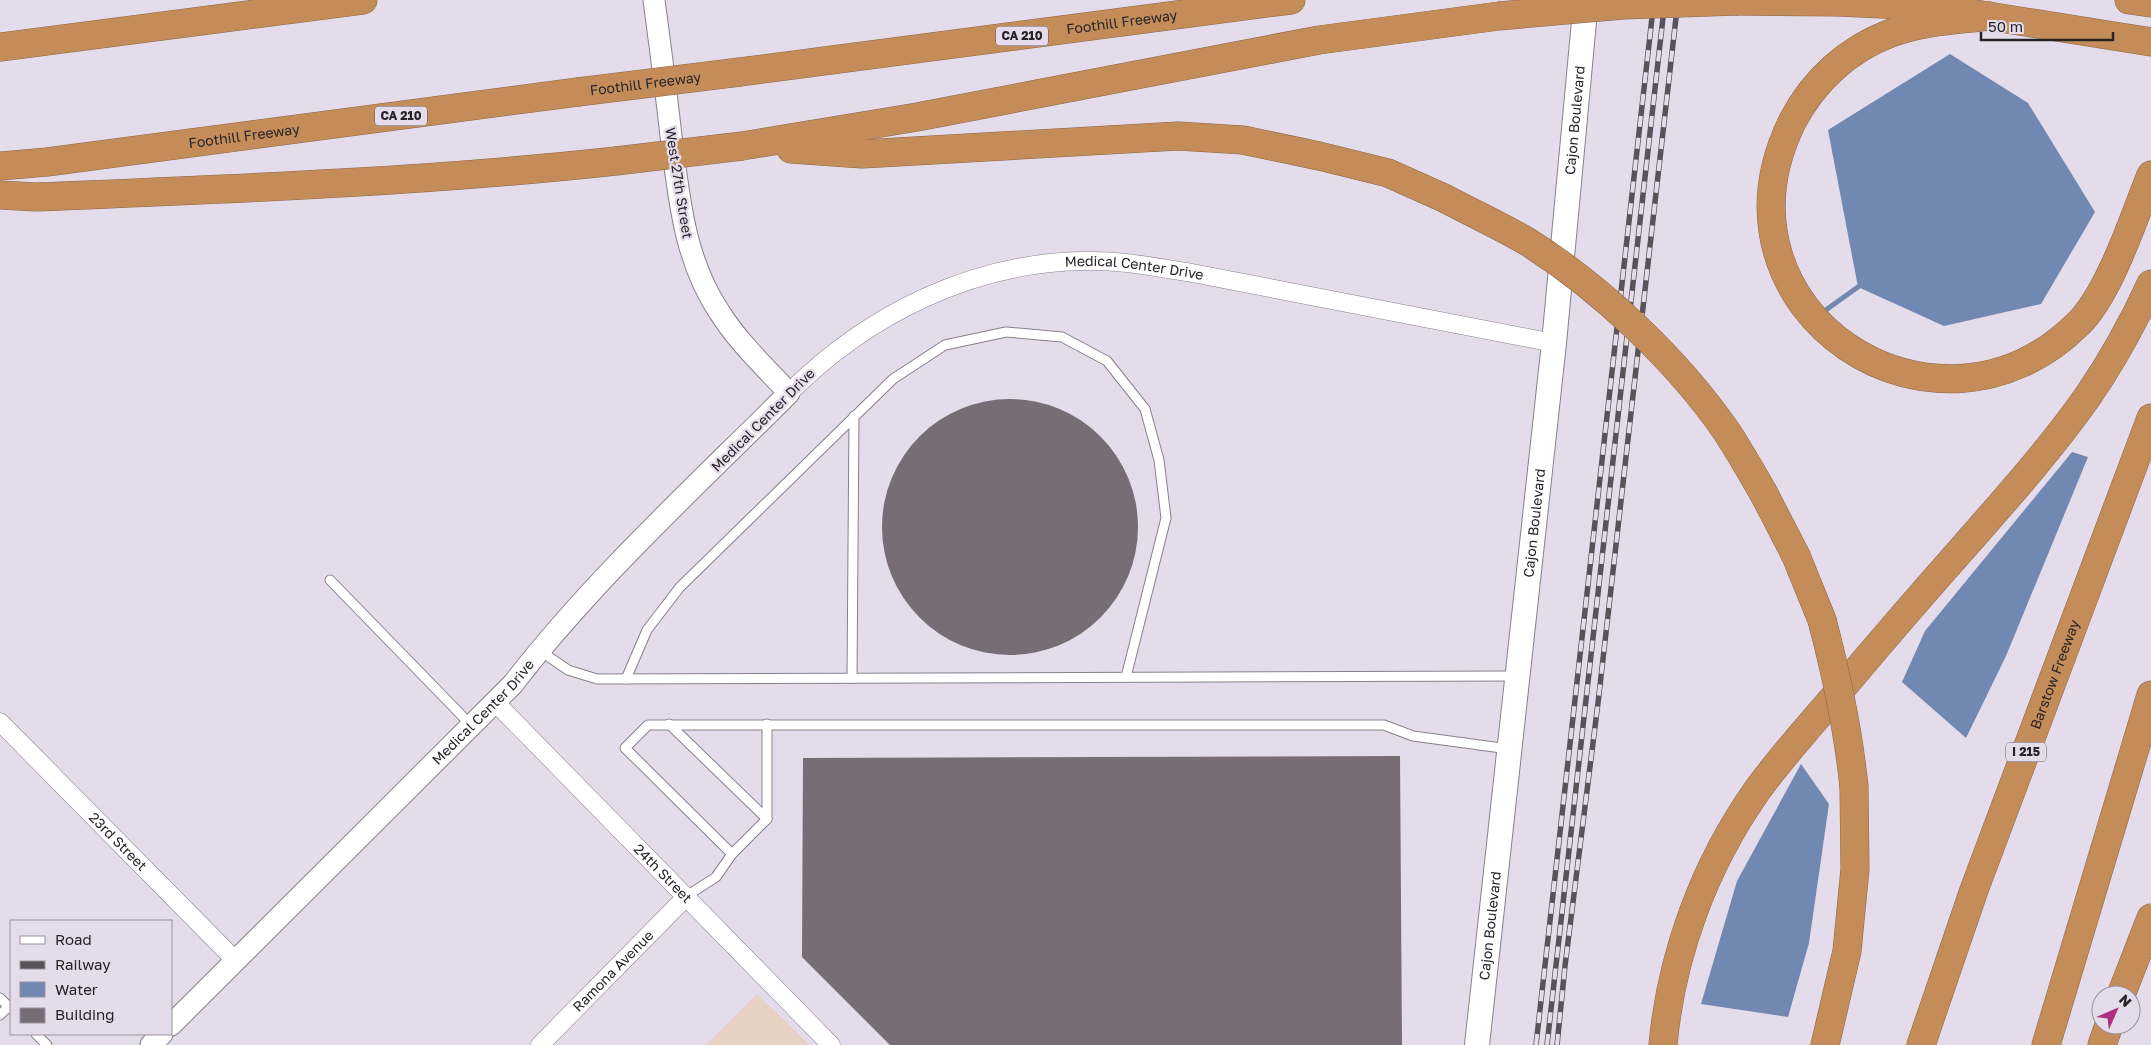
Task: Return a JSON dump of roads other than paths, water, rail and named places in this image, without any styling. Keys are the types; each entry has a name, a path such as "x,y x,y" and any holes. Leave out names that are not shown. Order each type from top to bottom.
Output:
{"highway":[{"path":"166,25 274,0"},
{"path":"0,47 363,0"},
{"name":"Foothill Freeway","path":"0,166 57,161 1291,0"},
{"path":"2129,0 2151,3"},
{"path":"0,195 36,197 295,187 502,174 616,162 742,146 917,117 1319,40 1499,16 1623,5 1738,1 1838,2 1925,6 2151,42"},
{"path":"1990,16 1923,24 1892,32 1862,46 1836,64 1816,85 1798,110 1784,139 1776,168 1771,207 1774,238 1780,266 1796,296 1828,333 1859,355 1887,368 1913,375 1945,379 1979,377 2011,368 2037,357 2080,322 2095,302 2109,277 2151,175"},
{"path":"742,146 862,154 1178,136 1243,140 1388,173 1444,198 1527,242 1582,280 1642,334 1679,372 1726,432 1764,494 1796,556 1822,620 1837,676 1848,733 1854,787 1855,869 1846,951 1825,1045"},
{"path":"1663,1045 1665,1025 1678,960 1702,891 1724,846 1756,792 1899,620 2028,472 2088,397 2131,325 2151,284"},
{"name":"Barstow Freeway","path":"1921,1045 1974,890 2151,418"},
{"path":"2046,1045 2151,695"},
{"path":"2125,985 2151,918"}],"main road":[{"name":"Cajon Boulevard","path":"1477,1045 1554,343 1586,0"}],"street":[{"name":"West 27th Street","path":"654,0 680,207 689,245 702,281 719,313 744,345 790,393"},
{"name":"Medical Center Drive","path":"172,1024 495,702 594,588 816,366 889,315 922,298 990,273 1039,264 1086,261 1137,264 1188,272 1554,343"},
{"name":"24th Street","path":"495,702 684,898 831,1045"},
{"name":"23rd Street","path":"0,722 236,962"},
{"name":"Ramona Avenue","path":"540,1045 684,898"},
{"path":"151,1045 161,1035"}],"lane":[{"path":"626,679 647,630 680,587 892,379 945,345 1006,332 1062,337 1107,361 1145,409 1159,460 1166,518 1126,677"},
{"path":"852,678 854,416"},
{"path":"330,580 471,725"},
{"path":"539,650 568,670 597,679 1517,676"},
{"path":"732,854 625,748 648,726 669,724 1384,725 1413,736 1509,750"},
{"path":"669,724 767,819"},
{"path":"684,898 716,877 732,854 767,819 767,724"},
{"path":"0,998 10,1008 0,1015"},
{"path":"37,1035 48,1045"}],"water":[{"path":"1950,54 2028,103 2095,212 2041,304 1944,326 1858,287 1828,130"},
{"path":"2072,452 2088,457 2006,656 1966,738 1902,682 1925,631"},
{"path":"1801,764 1829,804 1809,943 1788,1017 1701,1004 1737,881"}],"waterway":[{"path":"1823,312 1858,287"}],"railway":[{"path":"1536,1045 1654,0"},
{"path":"1547,1045 1665,0"},
{"path":"1557,1045 1678,0"}]}
